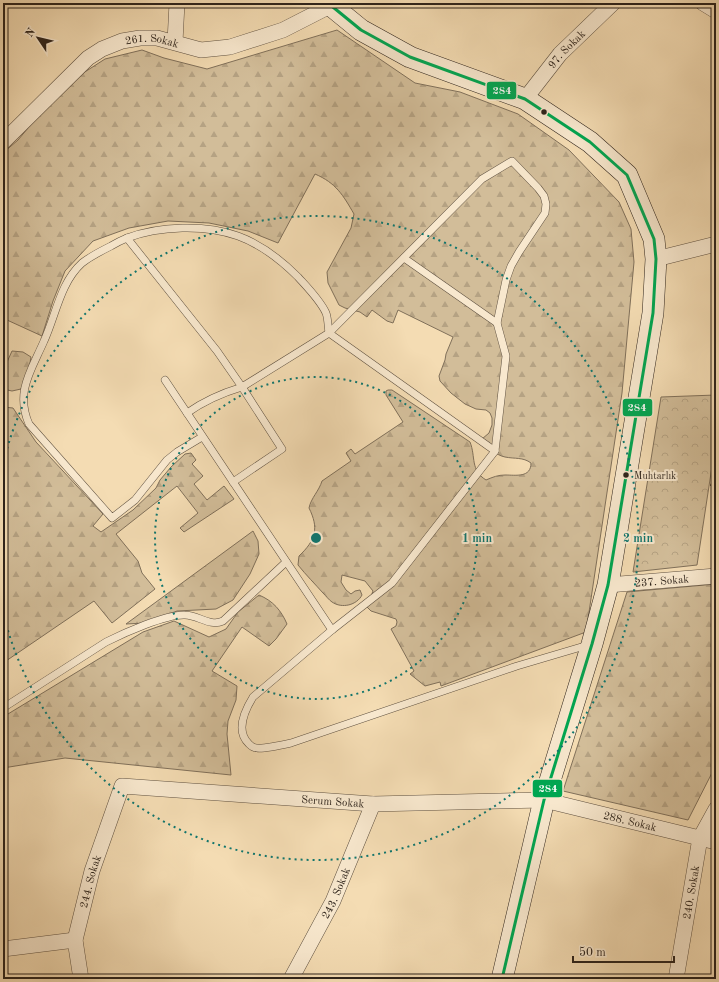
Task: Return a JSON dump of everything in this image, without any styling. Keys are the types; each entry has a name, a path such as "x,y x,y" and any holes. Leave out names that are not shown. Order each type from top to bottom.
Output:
{"main road":[{"path":"329,4 361,30 410,57 525,99 590,142 627,175 654,239 656,259 653,313 608,585 592,644 544,800 502,979"}],"street":[{"path":"175,42 177,3"},
{"name":"97. Sokak","path":"525,99 560,54 613,3"},
{"path":"703,3 716,11"},
{"name":"261. Sokak","path":"3,142 88,58 102,49 122,41 140,38 158,38 201,50 230,47 283,30 329,4"},
{"path":"656,259 716,244"},
{"name":"237. Sokak","path":"608,585 716,576"},
{"name":"Serum Sokak","path":"122,786 374,804 544,800"},
{"name":"244. Sokak","path":"82,979 75,940 92,872 122,786"},
{"name":"288. Sokak","path":"544,800 716,842"},
{"name":"243. Sokak","path":"291,979 333,900 374,804"},
{"name":"240. Sokak","path":"676,979 700,838 716,809"},
{"path":"3,949 75,940"}],"lane":[{"path":"187,413 196,406 218,395 242,387 329,334 482,179 512,161 544,196 546,204 545,213 519,252 511,266 506,280 497,324 506,356 495,451 392,583 332,630 253,697 246,708 242,731 245,740 256,748 291,743 517,666 592,644"},
{"path":"202,437 167,460 135,500 112,518 29,424 24,414 23,392 68,281 75,271 91,257 127,238 150,231 196,229 237,236 255,244 273,256 305,284 326,313 329,334 495,451"},
{"path":"127,238 217,351 282,449 233,482"},
{"path":"404,258 497,324"},
{"path":"166,380 202,437 332,630"},
{"path":"3,708 119,635 175,615 190,615 215,623 223,621 286,562"}],"path":[{"path":"711,486 716,476"}],"green space":[{"path":"337,30 415,83 460,92 518,114 569,150 619,202 631,229 634,262 622,393 586,632 441,686 440,682 425,686 410,674 414,671 391,629 396,626 396,619 371,611 367,607 373,591 365,581 342,575 341,582 346,590 351,594 360,590 362,595 357,601 349,605 340,605 332,602 298,565 299,556 309,545 314,534 315,528 309,508 310,504 322,481 351,461 346,453 351,449 355,454 403,422 386,395 386,391 388,390 392,390 470,442 475,468 486,480 500,475 522,475 528,471 531,463 522,459 501,456 492,450 482,439 489,433 492,425 490,413 486,410 476,409 465,404 451,393 440,381 439,376 453,337 398,310 393,323 387,321 372,310 367,317 360,312 339,305 328,283 327,272 351,228 354,214 342,195 328,181 315,174 278,243 248,231 209,223 168,221 129,228 93,241 65,271 53,301 42,336 7,320 3,329 3,153 18,140 63,86 105,59 142,50 164,58 207,69"},
{"path":"12,351 23,352 31,357 28,375 21,389 12,391 3,389 3,371"},
{"path":"716,395 716,440 697,565 633,572 661,397"},
{"path":"3,407 13,408 36,442 103,514 93,526 101,532 133,510 156,488 160,480 171,467 185,454 191,453 196,460 192,464 203,476 194,484 207,500 224,486 234,499 184,532 180,528 198,513 177,486 116,534 138,561 142,573 155,589 112,623 94,601 3,663"},
{"path":"253,531 258,541 259,554 250,574 233,600 216,609 177,611 145,623 126,624"},
{"path":"716,584 716,765 688,820 563,791 627,592"},
{"path":"259,595 276,606 287,624 269,646 242,627 212,671 237,686 236,700 228,721 227,734 231,775 65,758 3,768 3,717 143,632 174,621 209,637 226,629 238,612"}],"transit line":[{"name":"284","path":"328,3 361,30 410,57 525,99 590,142 627,175 654,239 656,259 653,313 608,585 592,644 544,800 502,979"}],"place":[{"name":"Muhtarlık","path":"626,475"}]}
